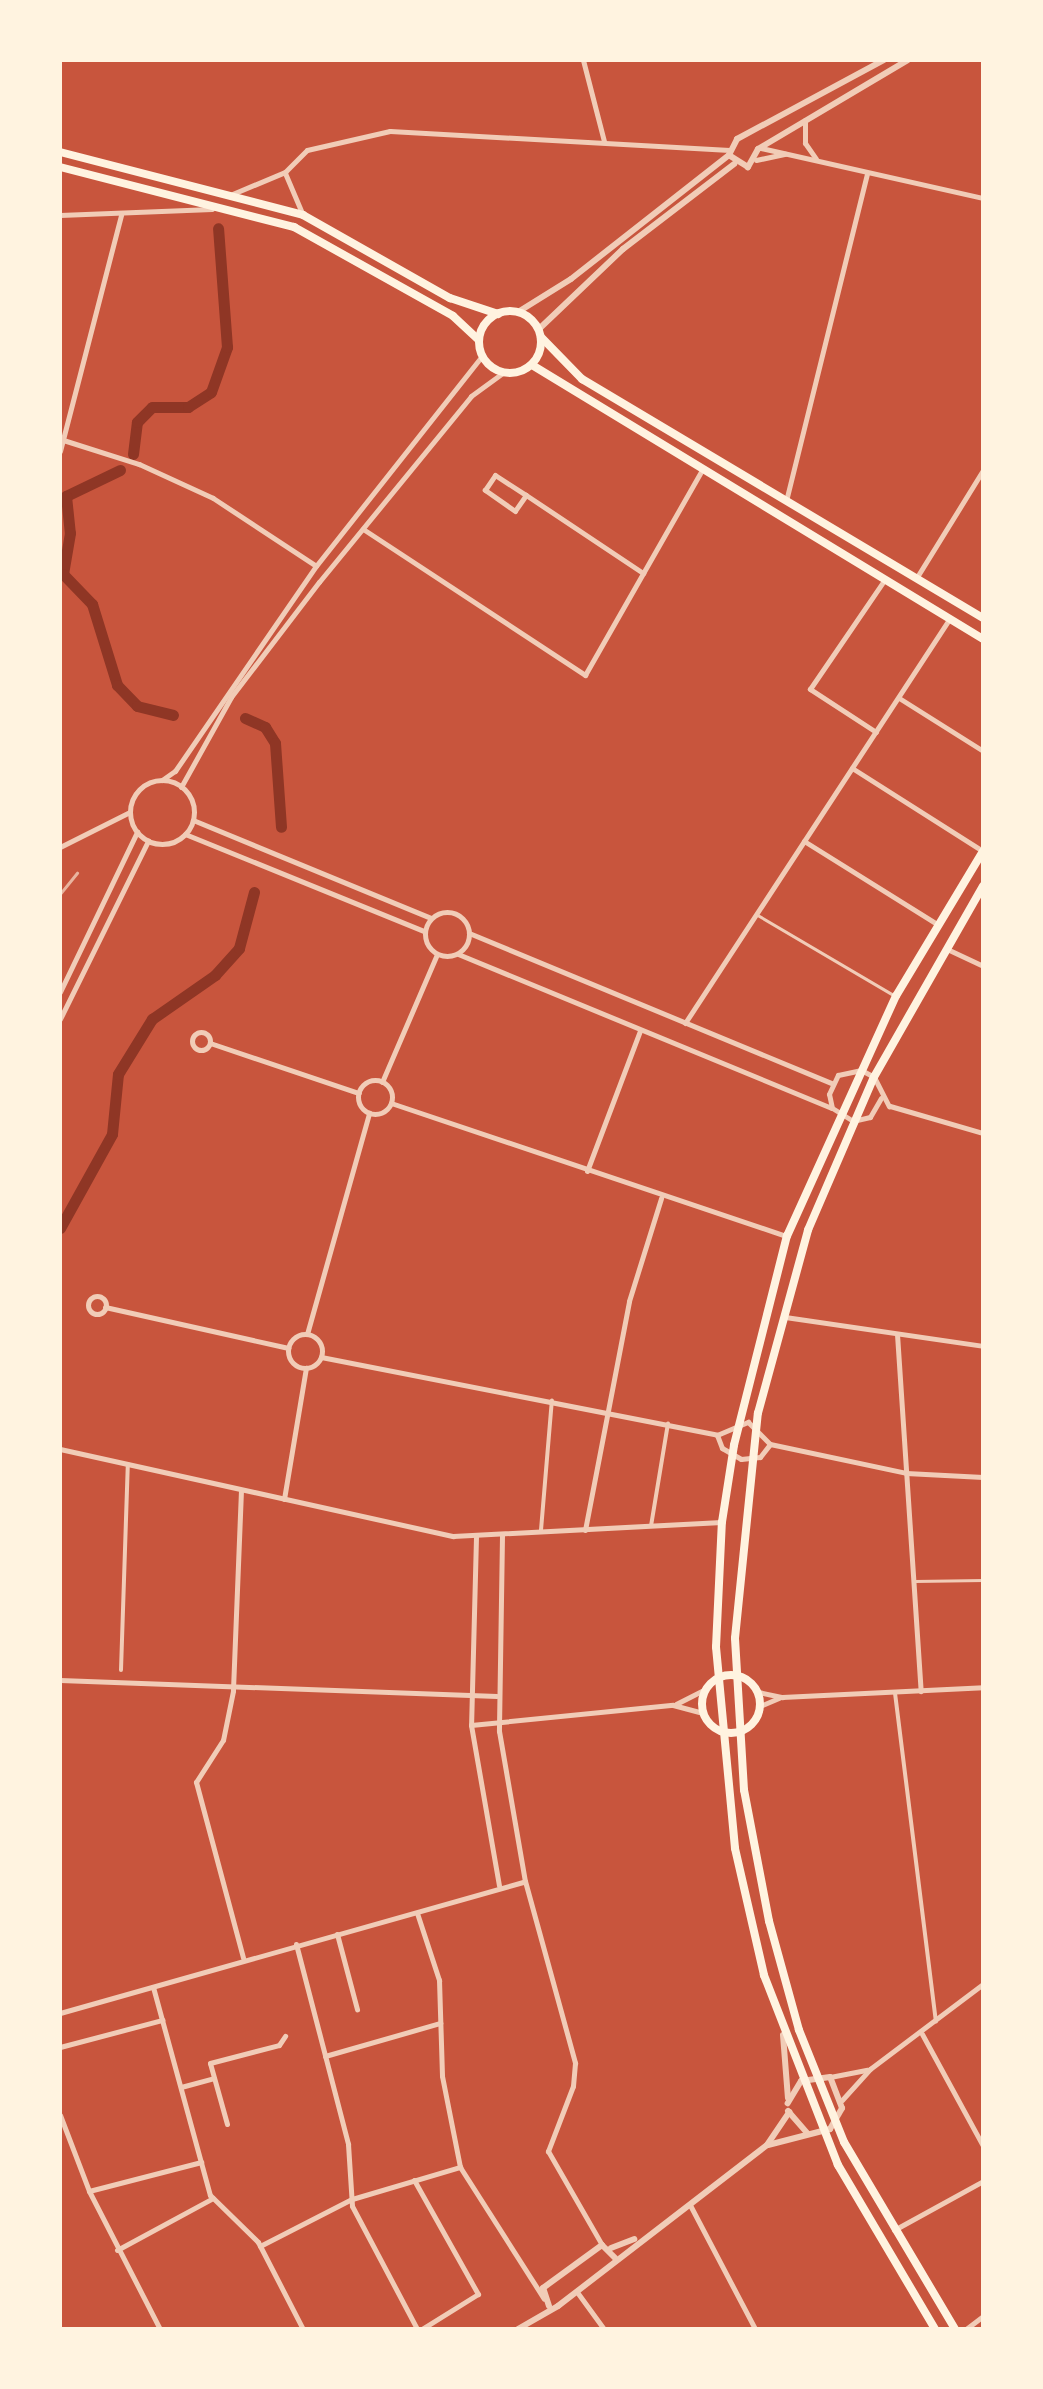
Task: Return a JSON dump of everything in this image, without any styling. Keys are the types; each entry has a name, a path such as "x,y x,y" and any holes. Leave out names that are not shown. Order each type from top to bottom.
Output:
{"main road":[{"path":"60,152 303,215 450,298 498,314 518,312 582,380 983,618"},
{"path":"60,167 220,206 318,238 453,316 479,340 482,356 503,373 532,365 983,639"},
{"path":"479,340 498,314"},
{"path":"532,365 540,333"},
{"path":"935,2329 823,2132 784,2035 748,1916 720,1731 722,1522 739,1423 786,1236 835,1112 861,1070 896,996 983,851"},
{"path":"955,2329 894,2230 836,2125 815,2076 768,1920 744,1790 736,1674 750,1460 782,1317 808,1230 874,1077 944,948 980,898 983,886"},
{"path":"736,1674 758,1692 760,1706 740,1731 720,1731 703,1713 704,1690 718,1677 736,1674"}],"street":[{"path":"584,60 606,142"},
{"path":"518,312 571,279 747,138 884,60"},
{"path":"756,160 758,149 908,60"},
{"path":"805,120 805,144 818,161"},
{"path":"230,195 284,172 302,154 358,135 426,128 728,153"},
{"path":"747,138 758,149 983,198"},
{"path":"728,153 734,164"},
{"path":"540,333 623,250 734,164 788,154"},
{"path":"284,172 303,215"},
{"path":"786,501 868,174"},
{"path":"60,216 220,206"},
{"path":"60,450 121,215"},
{"path":"162,780 181,786 192,801 193,820 185,834 168,844 148,841 137,832 130,812 136,794 175,771 316,566 482,356"},
{"path":"181,786 231,698 362,529 473,393 503,373"},
{"path":"61,439 213,498 316,566"},
{"path":"362,529 585,676 703,468"},
{"path":"916,577 983,470"},
{"path":"526,495 516,510 485,490 496,475 526,495 643,573"},
{"path":"974,479 983,484"},
{"path":"876,732 810,690 885,579"},
{"path":"685,1023 950,619"},
{"path":"898,698 983,751"},
{"path":"852,768 983,851"},
{"path":"60,847 130,812"},
{"path":"193,820 431,918 457,914 469,933 832,1083"},
{"path":"60,992 137,832"},
{"path":"185,834 424,932 438,954"},
{"path":"60,1020 148,841"},
{"path":"804,841 937,924"},
{"path":"424,932 431,918"},
{"path":"458,954 469,933"},
{"path":"944,948 983,966"},
{"path":"438,954 458,954 853,1122 878,1107 889,1106 983,1132"},
{"path":"438,954 382,1082 391,1102 661,1198 786,1236"},
{"path":"587,1171 640,1031"},
{"path":"106,1307 288,1348 307,1334 369,1113 358,1093 210,1043"},
{"path":"832,1083 844,1072 861,1070 874,1077 881,1098 889,1106"},
{"path":"358,1093 370,1081 382,1082"},
{"path":"832,1083 835,1112"},
{"path":"878,1107 881,1098"},
{"path":"369,1113 382,1113 391,1102"},
{"path":"585,1530 629,1300 661,1198"},
{"path":"782,1317 983,1346"},
{"path":"307,1334 320,1342 321,1357"},
{"path":"896,1334 921,1691"},
{"path":"288,1348 292,1362 306,1368"},
{"path":"284,1499 306,1368 321,1357 668,1423 717,1435 732,1456 750,1460 770,1444"},
{"path":"541,1533 552,1400"},
{"path":"651,1526 668,1423"},
{"path":"717,1435 739,1423 756,1426 770,1444 906,1473 983,1477"},
{"path":"60,1450 476,1537 722,1522"},
{"path":"121,1670 128,1464"},
{"path":"242,1490 234,1691 223,1740 196,1782 244,1958"},
{"path":"502,1536 498,1722 524,1880 575,2063 574,2086 548,2151 602,2245 611,2248 644,2234"},
{"path":"476,1537 471,1725 499,1888"},
{"path":"60,1680 234,1691 498,1696"},
{"path":"758,1692 782,1697 983,1687"},
{"path":"471,1725 673,1705 704,1690"},
{"path":"895,1693 936,2022"},
{"path":"760,1706 782,1697"},
{"path":"673,1705 703,1713"},
{"path":"60,2013 524,1880"},
{"path":"417,1913 439,1980 442,2076 454,2108 460,2167 547,2302"},
{"path":"338,1934 357,2010"},
{"path":"296,1944 348,2144 352,2199 420,2329 478,2294 414,2180"},
{"path":"518,2329 547,2302 578,2292 644,2234 767,2145 807,2132 823,2132 836,2125 842,2100 870,2069 983,1984"},
{"path":"153,1986 213,2198 260,2246 303,2329"},
{"path":"60,2047 162,2020"},
{"path":"325,2056 440,2023"},
{"path":"922,2033 983,2146"},
{"path":"767,2145 788,2112 784,2035"},
{"path":"227,2124 210,2063 278,2044 286,2036"},
{"path":"788,2103 801,2081 870,2069"},
{"path":"830,2076 842,2100"},
{"path":"180,2088 214,2078"},
{"path":"788,2112 807,2132"},
{"path":"60,2115 89,2192 160,2329"},
{"path":"89,2192 200,2162"},
{"path":"260,2246 352,2199 460,2167"},
{"path":"894,2230 983,2181"},
{"path":"117,2250 213,2198"},
{"path":"688,2202 755,2329"},
{"path":"547,2302 544,2288 602,2245"},
{"path":"611,2248 615,2258"},
{"path":"578,2292 604,2329"},
{"path":"966,2329 983,2316"}],"lane":[{"path":"755,913 896,996"},
{"path":"913,1581 983,1580"}],"waterway":[{"path":"133,454 137,422 152,407 188,407 211,392 227,347 218,228"},
{"path":"120,470 66,496 70,533 63,574 92,604 117,685 137,706 173,715"},
{"path":"245,718 265,727 275,743 281,827"},
{"path":"60,1228 112,1134 118,1074 152,1019 215,975 239,948 254,892"}],"railway":[{"path":"60,894 77,873"}]}
